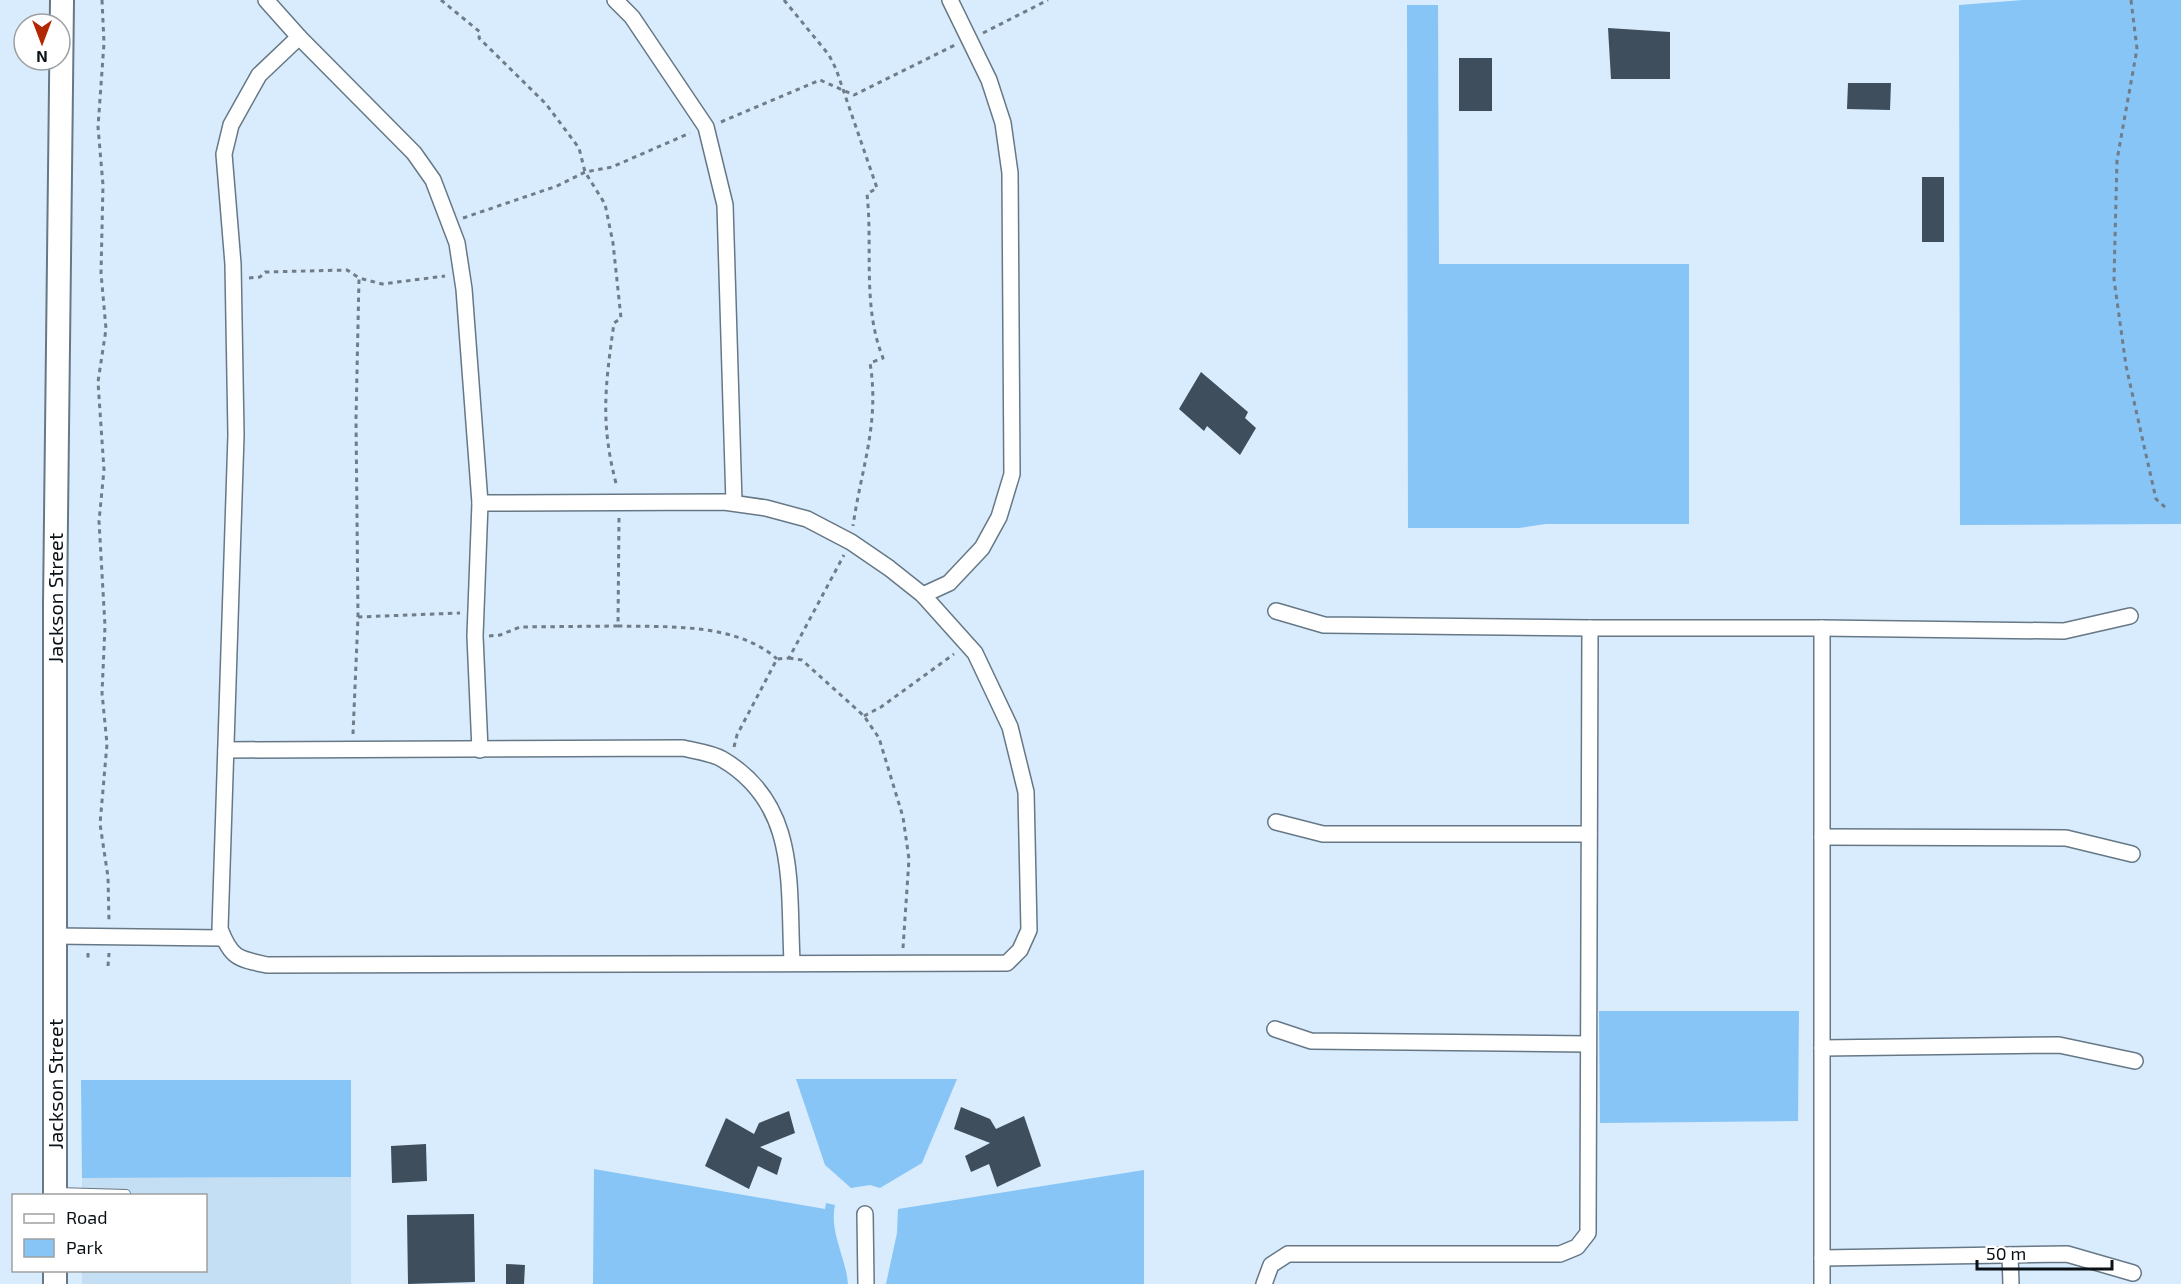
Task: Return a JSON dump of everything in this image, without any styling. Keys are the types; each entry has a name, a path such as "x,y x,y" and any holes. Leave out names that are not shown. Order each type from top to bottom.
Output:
{"main road":[{"name":"Jackson Street","path":"55,1194 55,605 62,0"}],"street":[{"path":"266,0 299,38 414,153 433,180 457,243 480,503 475,636 480,750"},
{"path":"615,0 632,17 706,127 725,205 734,503"},
{"path":"923,595 949,583 982,548 999,517 1012,474 1010,173 1003,123 990,80 967,39 950,0"},
{"path":"299,38 258,75 231,125 224,154 233,280 236,435 220,929 228,950 240,959 267,965 1007,963 1020,950 1029,930 1026,792 1010,727 975,653 923,595 851,542 807,519 766,508 734,503 480,503"},
{"path":"1276,611 1324,625 2064,631 2130,616"},
{"path":"1264,1284 1271,1266 1288,1254 1560,1254 1577,1246 1588,1233 1590,628"},
{"path":"1821,1284 1822,628"},
{"path":"226,750 682,748 725,761 749,779 773,808 785,842 792,962"},
{"path":"1276,822 1323,834 1589,834"},
{"path":"1822,837 2066,838 2132,854"},
{"path":"55,936 223,938"},
{"path":"1275,1029 1311,1041 1588,1044"},
{"path":"1822,1048 2059,1045 2135,1061"},
{"path":"866,1214 866,1284"},
{"path":"1822,1258 2067,1254 2133,1273"},
{"path":"2010,1255 2011,1284"}],"lane":[{"path":"55,1194 126,1194"}],"path":[{"path":"102,0 104,44 98,128 103,185 101,273 106,329 98,382 104,470 99,520 105,603 102,693 107,744 100,824 108,877 109,921"},
{"path":"441,0 480,32 479,38 546,104 579,148 585,172 605,204 614,254 621,318 614,323 604,393 608,451 620,502 618,627"},
{"path":"784,0 829,55 877,188 867,194 870,222 869,279 876,341 883,358 870,363 875,391 872,436 851,542 789,658"},
{"path":"450,222 557,186 585,172 612,166 820,80 854,95 1048,0"},
{"path":"2131,0 2137,50 2117,160 2114,279 2126,366 2156,500 2166,508"},
{"path":"233,280 260,277 265,272 347,270 359,278 382,284 461,273"},
{"path":"354,750 358,617 356,419 359,278"},
{"path":"358,617 476,613"},
{"path":"475,636 500,635 520,627 665,627 720,633 756,643 777,659 802,660 864,716 879,738 903,817 909,859 902,946 904,962"},
{"path":"864,716 967,644"},
{"path":"725,761 732,752 737,735 777,659"},
{"path":"108,966 109,952"}],"shaded area":[{"path":"351,1177 351,1284 82,1284 82,1272 207,1272 207,1194 82,1194 82,1178"}],"green space":[{"path":"2023,0 2181,0 2181,524 1960,525 1959,5"},
{"path":"1407,5 1438,5 1439,264 1689,264 1689,524 1546,524 1519,528 1408,528"},
{"path":"1599,1011 1799,1011 1798,1121 1600,1123"},
{"path":"796,1079 957,1079 922,1163 880,1188 870,1185 851,1188 825,1165"},
{"path":"81,1080 351,1080 351,1177 82,1178"},
{"path":"594,1169 825,1209 826,1203 835,1205 834,1225 848,1284 593,1284"},
{"path":"1144,1170 1144,1284 886,1284 897,1233 898,1209"}],"building":[{"path":"1608,28 1670,32 1670,79 1611,79"},
{"path":"1459,58 1492,58 1492,111 1459,111"},
{"path":"1848,83 1891,83 1890,110 1847,109"},
{"path":"1922,177 1944,177 1944,242 1922,242"},
{"path":"1201,372 1248,412 1245,418 1256,428 1240,455 1207,426 1204,431 1179,409"},
{"path":"961,1107 990,1119 996,1129 1024,1116 1041,1166 997,1187 989,1164 971,1172 965,1156 990,1143 954,1129"},
{"path":"789,1111 795,1133 760,1147 782,1158 777,1175 758,1166 749,1189 705,1166 726,1118 754,1134 759,1123"},
{"path":"426,1144 427,1181 392,1183 391,1146"},
{"path":"474,1214 475,1282 408,1284 407,1215"},
{"path":"506,1264 525,1265 524,1284 506,1284"}]}
